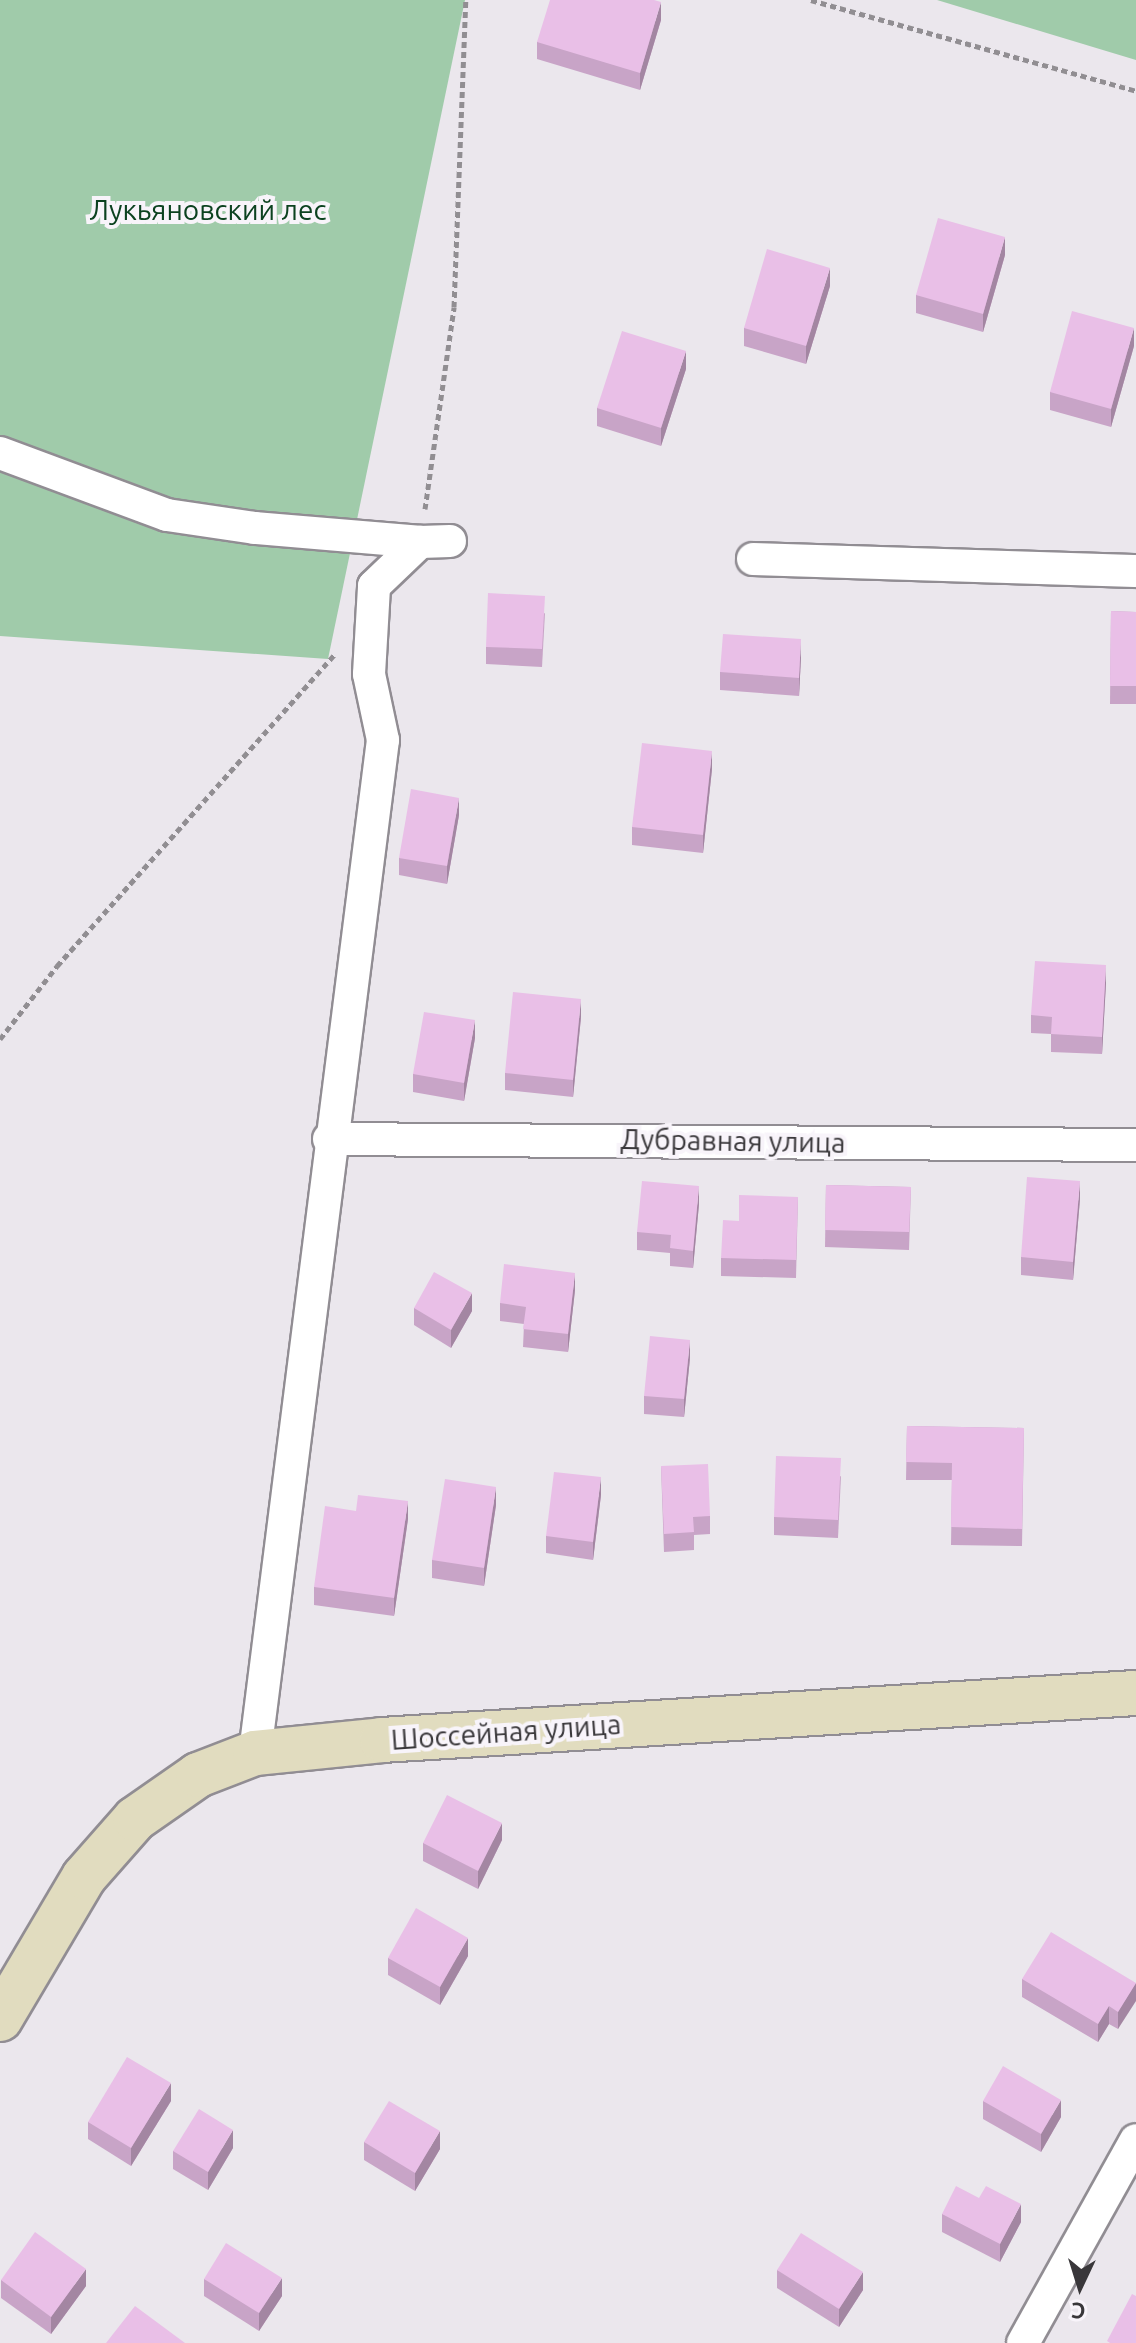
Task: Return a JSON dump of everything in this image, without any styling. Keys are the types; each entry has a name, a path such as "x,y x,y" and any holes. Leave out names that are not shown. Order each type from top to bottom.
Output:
{"main road":[{"name":"Шоссейная улица","path":"0,2019 84,1877 135,1819 198,1775 255,1753 382,1740 1136,1693"}],"street":[{"path":"0,453 167,515 255,528 435,542"},
{"path":"255,1753 329,1139 383,740 369,674 374,586 435,542"},
{"path":"753,559 1136,571"},
{"name":"Дубравная улица","path":"329,1139 1136,1145"},
{"path":"1023,2343 1136,2140"}],"path":[{"path":"435,542 454,307 466,0"},
{"path":"811,0 1136,91"},
{"path":"0,1039 57,966 240,766 373,610"}],"green space":[{"name":"Лукьяновский лес","path":"0,0 465,0 328,659 0,636"},
{"path":"937,0 1136,0 1136,60"}],"building":[{"path":"550,0 661,2 640,73 537,42"},
{"path":"938,218 1005,237 983,314 916,295"},
{"path":"767,249 830,268 806,346 744,328"},
{"path":"1072,311 1134,328 1111,409 1050,392"},
{"path":"622,331 686,351 661,428 597,408"},
{"path":"488,593 545,596 542,649 486,647"},
{"path":"1111,611 1136,612 1136,686 1110,686"},
{"path":"723,634 801,639 799,678 720,672"},
{"path":"642,743 712,751 703,835 632,827"},
{"path":"411,789 459,798 447,866 399,858"},
{"path":"1035,961 1106,965 1102,1037 1051,1034 1052,1017 1031,1015"},
{"path":"513,992 581,999 573,1080 505,1073"},
{"path":"424,1012 475,1020 464,1083 413,1074"},
{"path":"1027,1177 1080,1181 1073,1262 1021,1257"},
{"path":"642,1181 699,1186 693,1251 670,1248 671,1235 637,1232"},
{"path":"826,1185 911,1187 909,1232 825,1230"},
{"path":"739,1195 798,1197 796,1260 721,1258 723,1220 739,1221"},
{"path":"504,1264 575,1273 568,1334 523,1329 526,1307 500,1303"},
{"path":"434,1272 472,1293 451,1330 414,1308"},
{"path":"650,1336 690,1340 684,1399 644,1396"},
{"path":"907,1426 1024,1428 1022,1529 951,1527 952,1463 906,1462"},
{"path":"776,1456 841,1458 838,1520 774,1517"},
{"path":"708,1464 710,1516 693,1517 694,1532 664,1534 661,1466"},
{"path":"554,1472 601,1477 593,1542 546,1536"},
{"path":"445,1479 496,1487 484,1568 432,1560"},
{"path":"358,1495 408,1501 394,1598 314,1587 325,1506 356,1511"},
{"path":"447,1795 502,1823 478,1871 423,1843"},
{"path":"416,1908 468,1938 440,1987 388,1958"},
{"path":"1051,1932 1136,1983 1118,2012 1109,2006 1098,2024 1022,1979"},
{"path":"127,2057 171,2083 131,2148 88,2122"},
{"path":"1003,2066 1061,2100 1041,2134 983,2101"},
{"path":"389,2101 440,2131 415,2173 364,2142"},
{"path":"199,2109 233,2130 208,2172 173,2151"},
{"path":"956,2186 979,2198 986,2186 1021,2204 1000,2244 942,2214"},
{"path":"35,2232 86,2269 51,2317 1,2280"},
{"path":"801,2233 863,2272 839,2309 777,2270"},
{"path":"226,2243 282,2278 259,2313 204,2279"},
{"path":"1132,2294 1136,2296 1136,2343 1110,2343 1107,2341"},
{"path":"135,2306 185,2343 106,2343"}]}
